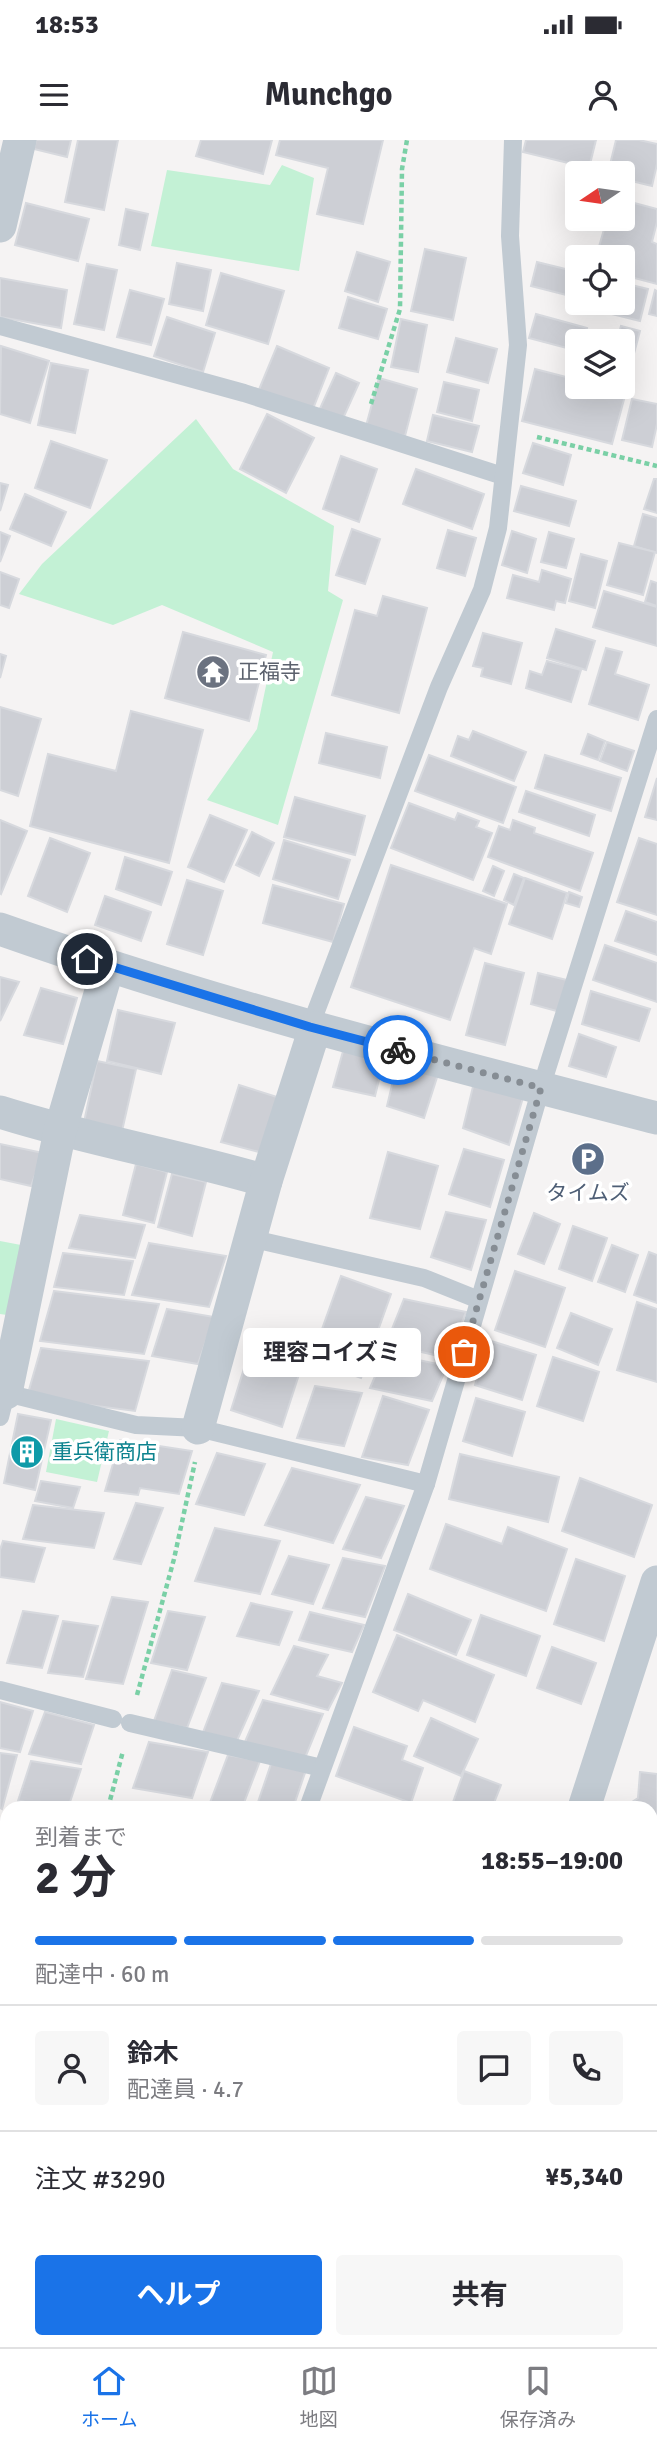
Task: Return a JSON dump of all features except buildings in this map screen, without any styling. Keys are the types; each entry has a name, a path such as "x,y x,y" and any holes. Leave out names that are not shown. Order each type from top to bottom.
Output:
{"street":[{"path":"0,226 20,140"},
{"path":"0,929 108,967 312,1027 657,1118"},
{"path":"3,1405 60,1131 108,967"},
{"path":"198,1428 265,1181 312,1027"},
{"path":"0,1112 60,1131 265,1181"},
{"path":"586,1801 657,1582"}],"lane":[{"path":"312,1027 439,687 482,590 498,528 517,345 510,236 513,140"},
{"path":"0,326 244,393 503,476"},
{"path":"310,1801 426,1484 541,1088 657,719"},
{"path":"249,1238 424,1278 479,1300"},
{"path":"3,1405 136,1425 198,1428 426,1484"},
{"path":"0,1690 322,1768"}],"path":[{"path":"362,431 400,309 402,169 407,140"},
{"path":"509,431 657,466"},
{"path":"109,1801 121,1721 174,1559 197,1448 198,1428"}],"green space":[{"path":"282,165 314,178 299,271 151,246 167,170 270,185"},
{"path":"196,419 233,469 334,526 328,591 343,600 278,825 207,800 257,729 273,652 162,605 113,625 19,594 42,564"},
{"path":"0,1241 21,1245 7,1315 0,1314"},
{"path":"56,1419 109,1431 97,1482 46,1472"}],"way so far":[{"path":"398,1050 541,1088 464,1352"}],"place":[{"name":"正福寺","path":"213,672"},
{"name":"タイムズ","path":"588,1159"},
{"name":"理容コイズミ","path":"464,1352"},
{"name":"重兵衛商店","path":"27,1452"}],"route":[{"path":"87,959 310,1027 398,1050"}]}
